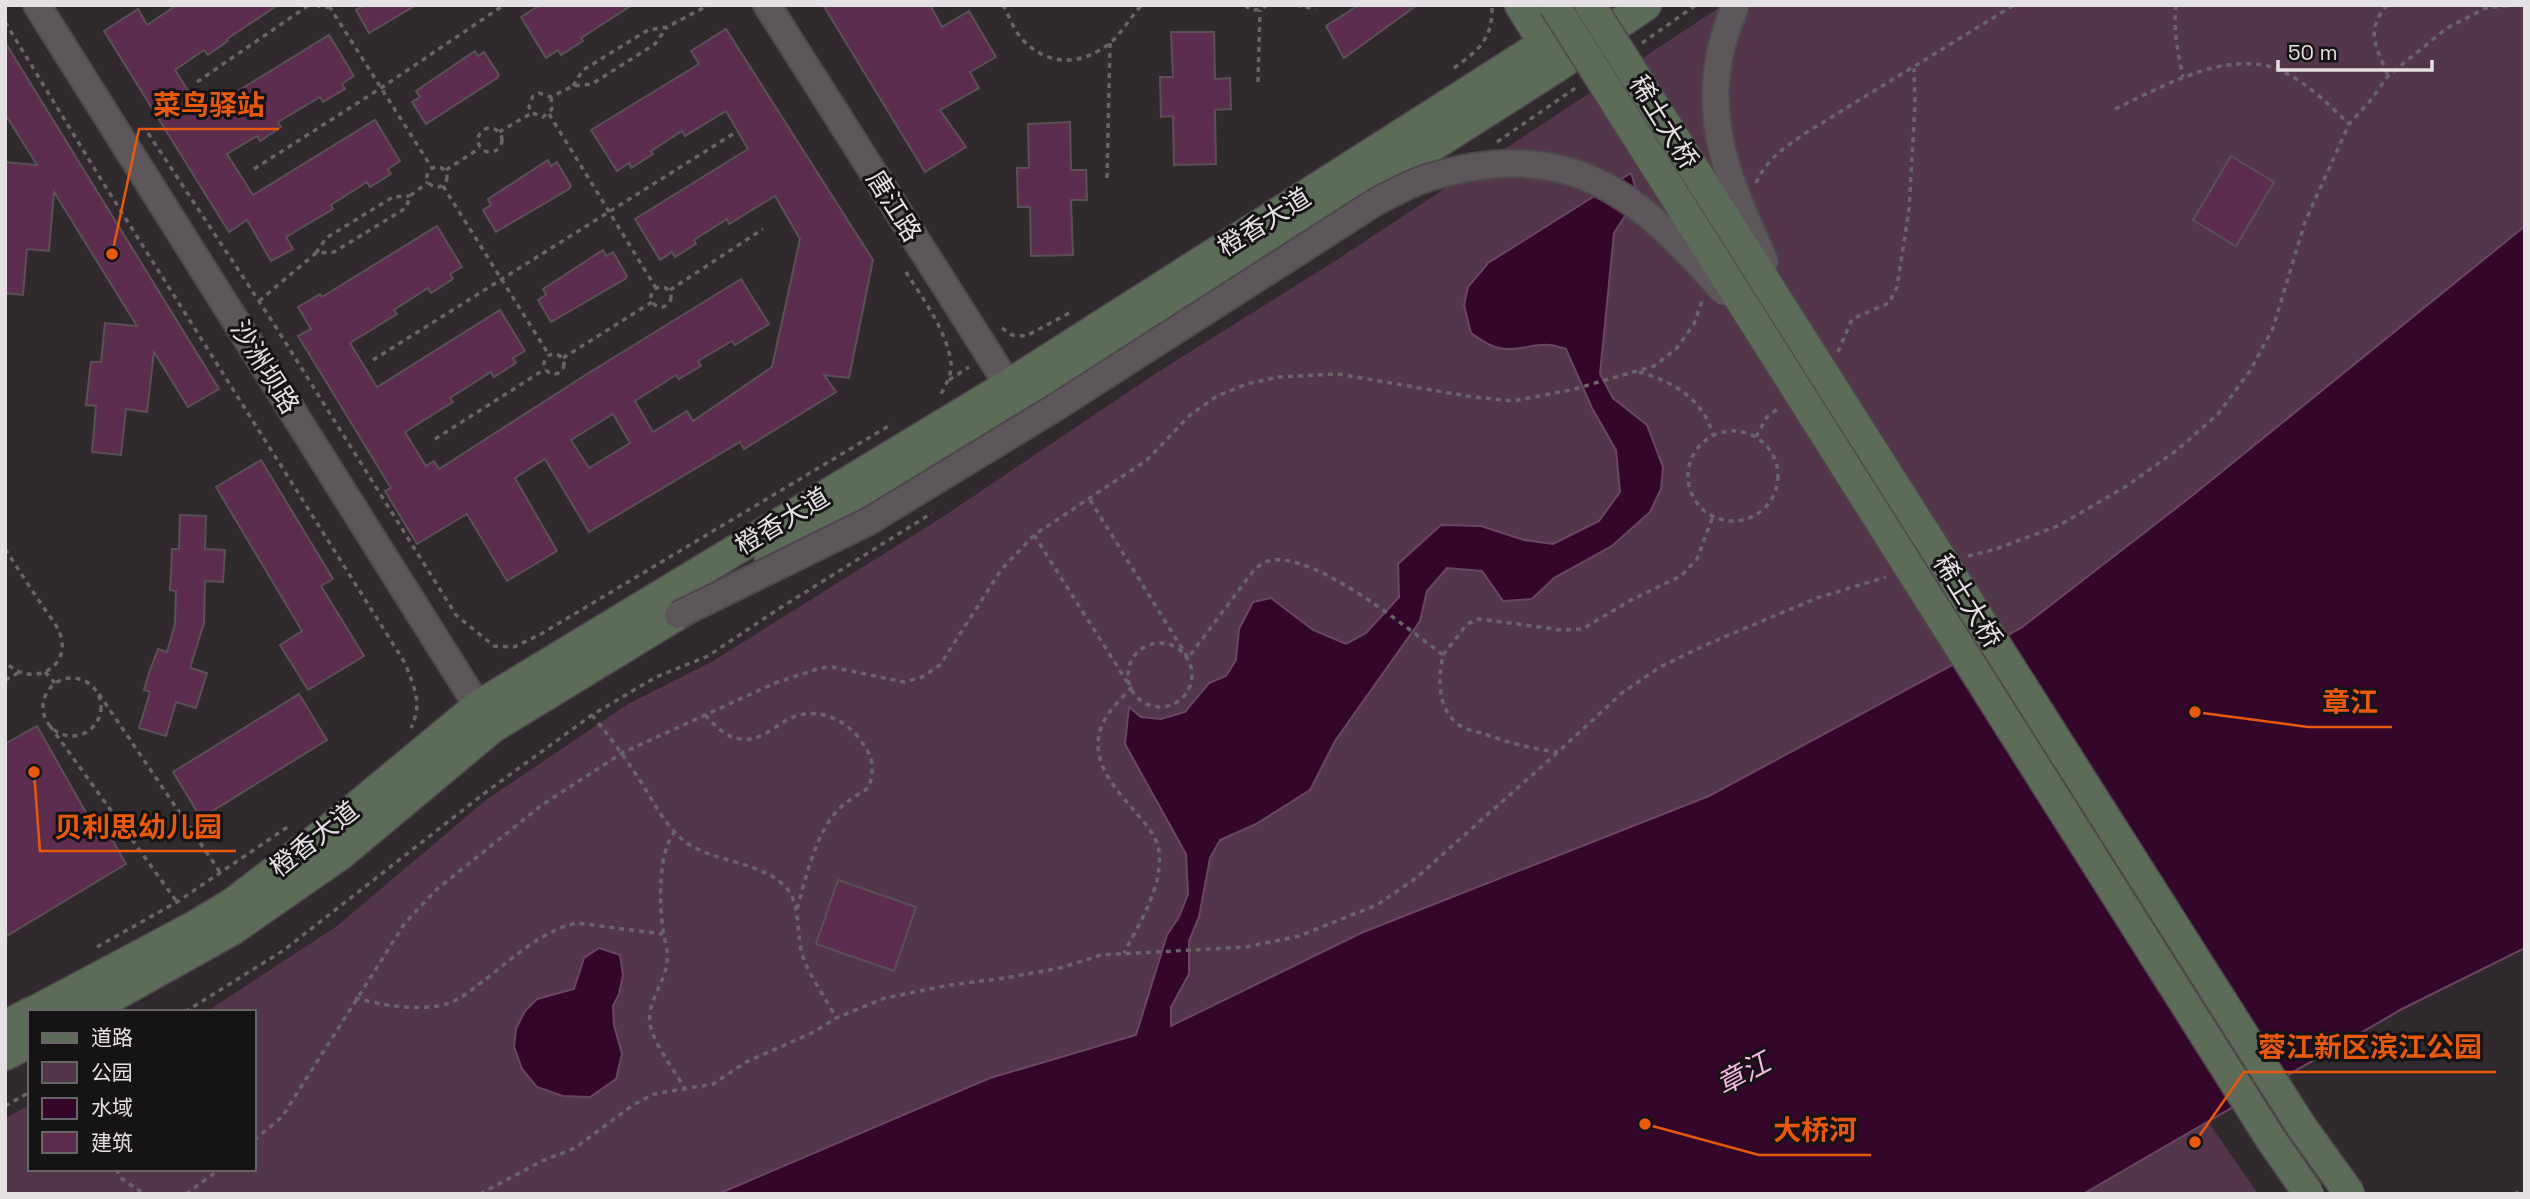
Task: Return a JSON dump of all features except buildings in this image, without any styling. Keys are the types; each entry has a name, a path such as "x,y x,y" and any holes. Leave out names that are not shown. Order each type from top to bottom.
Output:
{"main road":[{"path":"1520,5 1551,55"},
{"name":"稀土大桥","path":"1554,5 2270,1138 2309,1194"},
{"name":"稀土大桥","path":"1590,5 2301,1126 2350,1194"},
{"name":"橙香大道","path":"89,1010 232,930 329,862 485,717 678,615 1620,9"},
{"name":"橙香大道","path":"34,1010 185,915 233,903 485,717 1015,396"},
{"name":"橙香大道","path":"5,1026 28,1014"},
{"path":"5,1055 28,1043"}],"street":[{"name":"沙洲坝路","path":"37,5 485,717"},
{"name":"唐江路","path":"766,5 1015,396"},
{"path":"1736,5 1718,58 1714,117 1725,166 1736,198 1792,324"},
{"path":"678,615 869,521 1056,407 1377,201 1429,177 1483,166 1519,163 1551,165 1581,174 1609,188 1653,218 1692,256 1765,339"}],"path":[{"path":"197,82 309,5"},
{"path":"316,5 323,8 329,6 432,168"},
{"path":"254,169 505,5"},
{"path":"573,86 583,70 648,30 667,27 709,5"},
{"path":"1003,5 1020,37 1031,47 1059,62 1079,61 1110,42 1142,5"},
{"path":"1134,5 1136,11"},
{"path":"1245,5 1253,10 1260,10 1267,5"},
{"path":"1296,5 1316,9"},
{"path":"1448,73 1477,51 1489,33 1492,5"},
{"path":"1754,186 1762,169 1777,153 1804,134 2014,5"},
{"path":"2176,5 2175,42 2183,77"},
{"path":"2387,5 2376,18 2374,35 2388,76"},
{"path":"1258,82 1260,10"},
{"path":"5,22 405,663 416,692 418,714 406,737"},
{"path":"551,97 573,86 592,84 655,44 667,27"},
{"path":"1107,178 1110,42"},
{"path":"2115,109 2183,77 2231,65 2255,64 2283,72 2318,94 2349,124"},
{"path":"1834,363 1852,319 1889,303 1897,287 1909,210 1915,105 1914,67"},
{"path":"545,94 551,97 552,109 549,114 543,117 532,113 529,107 533,96 545,94"},
{"path":"499,132 532,113"},
{"path":"549,114 656,288"},
{"path":"141,123 258,301 456,615 494,646 514,648 541,634 894,422"},
{"path":"488,128 499,132 502,138 498,149 486,152 480,148 479,135 483,130 488,128"},
{"path":"373,360 733,134"},
{"path":"446,170 480,148"},
{"path":"437,166 446,170 448,176 443,186 432,186 428,182 427,176 432,168 437,166"},
{"path":"316,253 334,252 406,208 410,196 428,182"},
{"path":"443,186 549,355"},
{"path":"235,320 316,253 326,238 393,197 410,196"},
{"path":"670,290 763,229"},
{"path":"902,265 942,334 951,365 941,394 929,401"},
{"path":"661,286 670,290 671,301 667,306 656,306 652,302 651,296 656,288 661,286"},
{"path":"256,1138 282,1116 405,923 437,889 542,805 622,753 775,683 820,668 832,667 904,682 922,677 940,665 1001,570 1034,535 1147,460 1190,415 1217,396 1247,384 1278,377 1338,374 1512,401 1571,390 1654,366 1676,349 1695,324 1706,292"},
{"path":"563,358 652,302"},
{"path":"1000,327 1012,335 1026,336 1080,308"},
{"path":"559,354 563,358 564,369 560,373 554,375 545,369 544,363 549,355 559,354"},
{"path":"435,439 545,369"},
{"path":"1637,372 1667,383 1699,405 1708,418 1713,435"},
{"path":"1756,438 1767,417 1784,404"},
{"path":"1735,431 1756,438 1772,455 1777,480 1774,492 1759,512 1748,518 1735,521 1713,516 1704,510 1691,492 1688,470 1697,449 1713,435 1735,431"},
{"path":"1034,535 1131,688 1145,703 1155,707 1175,704 1189,688 1192,678 1188,658 1090,499"},
{"path":"1558,752 1507,743 1460,726 1447,712 1441,695 1439,675 1443,655 1467,624 1479,619 1562,630 1582,629 1633,599 1681,576 1697,559 1713,516"},
{"path":"5,550 61,635 62,643 58,660 45,672 27,675 18,673 5,661"},
{"path":"1188,658 1254,570 1268,561 1307,565 1360,596 1443,655"},
{"path":"1131,688 1128,679 1132,660 1145,646 1154,643 1173,645 1188,658"},
{"path":"45,672 55,684"},
{"path":"5,680 18,673"},
{"path":"185,915 50,726 43,707 49,690 62,680 79,678 94,687 222,873 233,903"},
{"path":"1124,953 1153,890 1159,867 1159,849 1151,830 1112,784 1098,760 1099,739 1104,721 1131,688"},
{"path":"50,726 66,736 86,733 93,728 101,712 99,694"},
{"path":"705,715 724,734 741,739 751,739 788,719 806,714 837,718 850,728 872,760 873,773 869,787 842,806 828,823 805,878 796,912"},
{"path":"592,715 622,753 662,817 684,841 710,854 774,877 788,890 796,912 804,959 836,1018"},
{"path":"97,947 185,915 222,873 298,820"},
{"path":"675,831 665,848 663,864 663,934 668,959 665,975 652,1005 650,1027 685,1089"},
{"path":"355,998 388,1005 446,1004 463,997 518,952 566,925 577,923 663,934"},
{"path":"480,1194 542,1161 575,1148 633,1105 654,1094 713,1084 746,1062 814,1032 836,1018 885,998 1060,968 1101,955 1201,951"},
{"path":"5,1106 28,1093"},
{"path":"117,1171 121,1178 144,1194"},
{"path":"186,1194 217,1171"},
{"path":"2514,1194 2525,1189"}],"green space":[{"path":"1723,5 2525,5 2525,226 2193,495 2021,628 1709,796 1361,933 1171,1026 990,1078 718,1194 5,1194 5,1118 28,1106 28,1171 256,1171 256,1010 209,1010 337,926 486,800 628,704 713,661 941,518 1158,372 1335,261"},
{"path":"2207,1120 2258,1194 2083,1194"}],"water":[{"name":"章江","path":"1631,173 1636,189 1632,205 1614,233 1600,374 1613,398 1647,425 1663,467 1661,489 1650,512 1612,546 1554,578 1532,599 1503,601 1482,571 1447,568 1427,591 1420,621 1335,741 1310,790 1256,824 1220,840 1210,858 1199,917 1189,941 1189,974 1171,1007 1171,1026 1361,933 1709,796 2021,628 2193,495 2525,226 2525,948 2402,1009 2083,1194 718,1194 990,1078 1136,1035 1167,935 1179,917 1188,894 1186,854 1125,744 1129,707 1141,717 1161,719 1185,712 1209,683 1226,676 1236,660 1239,629 1253,602 1271,598 1313,630 1346,644 1366,633 1399,597 1398,564 1441,525 1481,526 1524,540 1553,544 1599,521 1620,492 1616,450 1592,408 1566,349 1541,345 1506,349 1491,345 1471,333 1464,305 1468,287 1488,263"},
{"path":"599,948 620,955 623,975 613,1006 614,1025 622,1054 616,1079 590,1097 563,1096 537,1087 522,1069 514,1047 516,1029 525,1011 537,999 574,989 584,958"}],"place":[{"name":"菜鸟驿站","path":"112,254"},
{"name":"章江","path":"2195,712"},
{"name":"贝利思幼儿园","path":"34,772"},
{"name":"大桥河","path":"1645,1124"},
{"name":"蓉江新区滨江公园","path":"2195,1142"}]}
